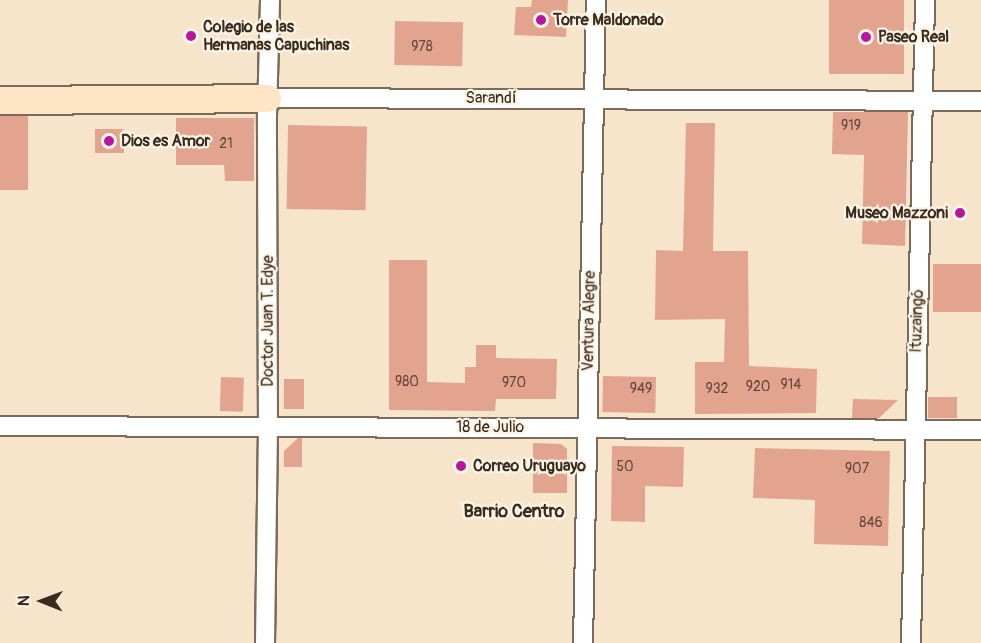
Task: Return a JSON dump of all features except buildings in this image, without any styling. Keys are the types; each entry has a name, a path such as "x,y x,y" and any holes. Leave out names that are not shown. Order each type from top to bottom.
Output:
{"street":[{"name":"Doctor Juan T. Edye","path":"265,643 268,429 267,98 270,0"},
{"name":"Ventura Alegre","path":"583,643 596,0"},
{"name":"Ituzaingó","path":"911,643 925,0"},
{"name":"Sarandí","path":"0,100 594,98 981,101"},
{"name":"18 de Julio","path":"0,426 268,429 587,427 981,430"}],"place":[{"name":"Torre Maldonado","path":"541,20"},
{"name":"Colegio de las Hermanas Capuchinas","path":"191,36"},
{"name":"Paseo Real","path":"866,37"},
{"name":"Dios es Amor","path":"109,141"},
{"name":"Museo Mazzoni","path":"960,213"},
{"name":"Correo Uruguayo","path":"461,466"}],"district":[{"name":"Barrio Centro","path":"514,512"}]}
